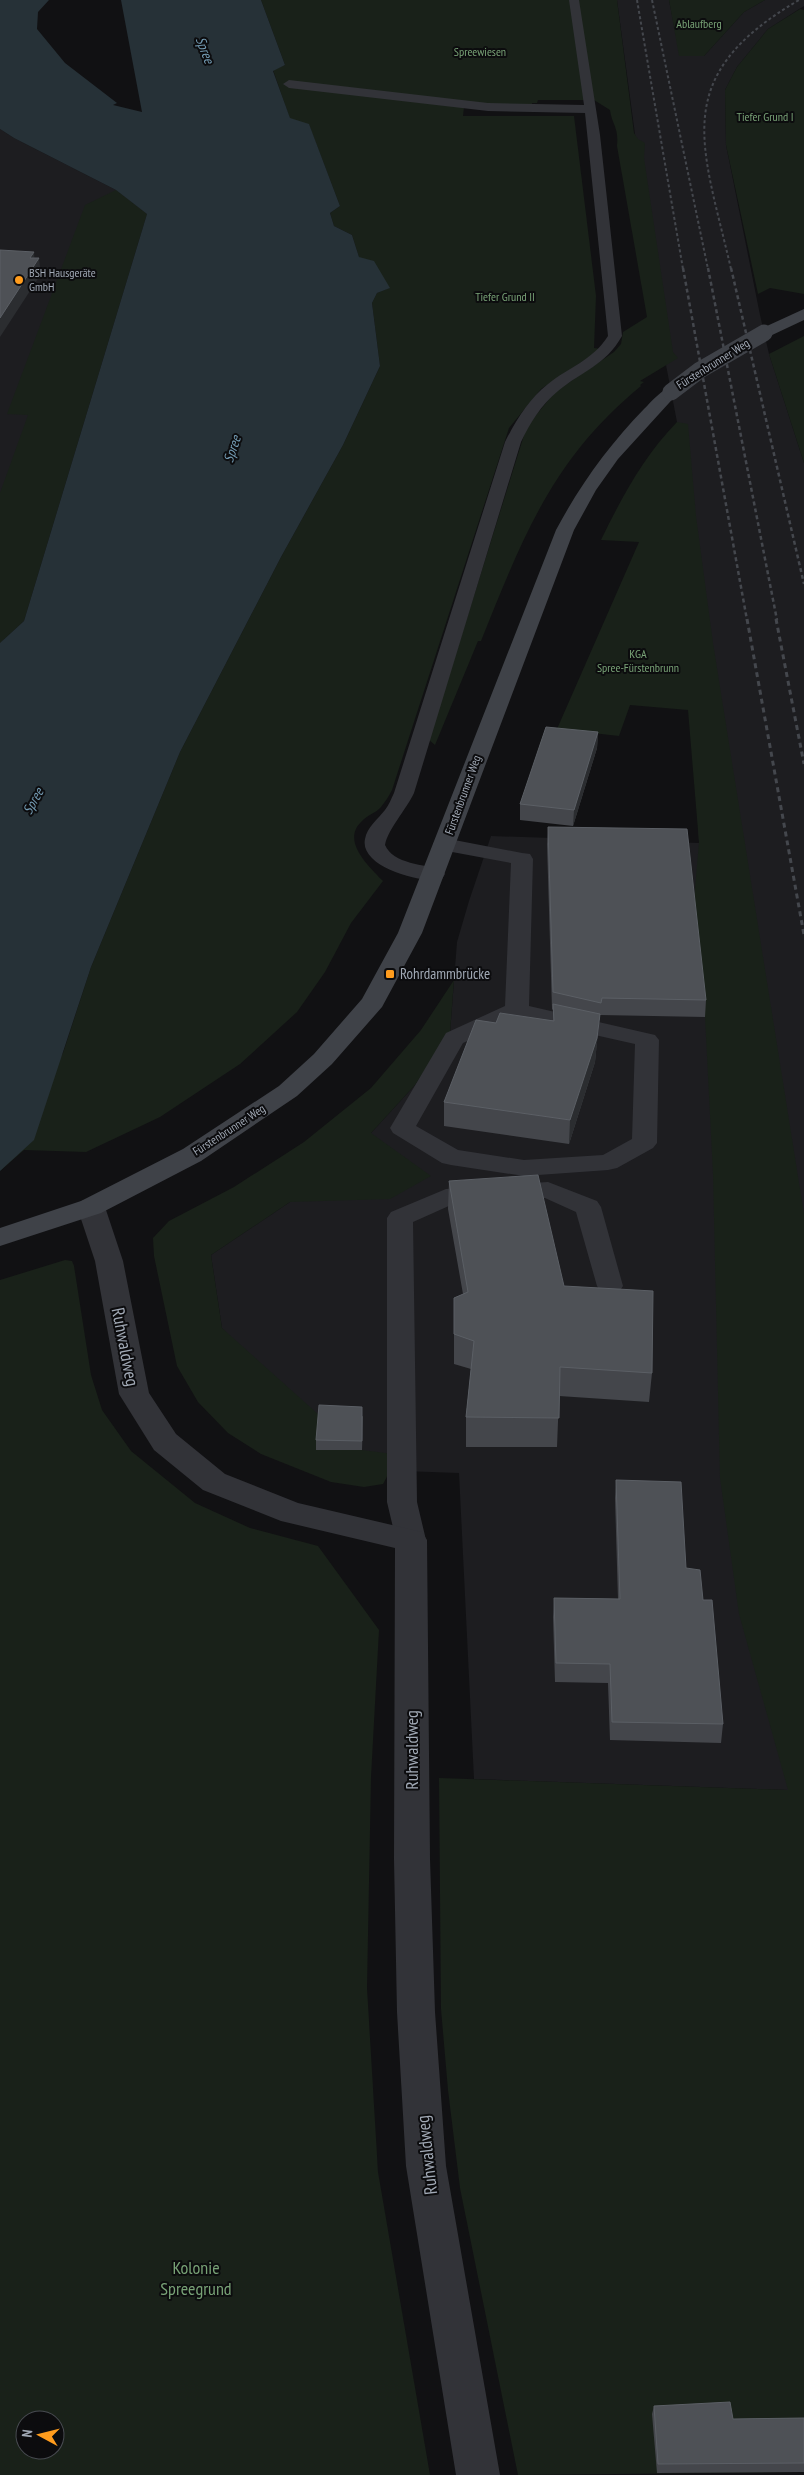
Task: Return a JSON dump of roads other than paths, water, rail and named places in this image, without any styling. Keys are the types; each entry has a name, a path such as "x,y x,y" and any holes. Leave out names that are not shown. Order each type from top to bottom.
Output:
{"main road":[{"name":"Fürstenbrunner Weg","path":"0,1237 91,1207 192,1155 288,1091 323,1059 373,1002 410,933 539,594 565,530 582,497 616,447 633,427 671,392 700,370 764,333 804,314"}],"street":[{"name":"Ruhwaldweg","path":"91,1207 109,1261 134,1394 165,1442 214,1482 292,1513 411,1540 413,1878 416,2012 426,2166 478,2475"}],"lane":[{"path":"434,874 389,863 379,855 375,846 376,836 397,809 404,793 513,442 523,421 538,401 559,383 594,362 609,349 616,336 590,110 574,0"},
{"path":"289,84 488,107 590,110"},
{"path":"444,844 522,859 517,1010"},
{"path":"517,1010 647,1040 644,1143 608,1162 524,1168 451,1157 402,1128 454,1038 517,1010"},
{"path":"411,1540 402,1502 400,1218 446,1197 548,1190 588,1207 610,1286"}],"water":[{"name":"Spree","path":"0,0 49,0 38,12 37,29 65,63 117,103 113,105 142,112 121,0 261,0 285,65 273,71 290,118 309,124 340,206 330,213 334,226 352,235 359,257 374,261 390,288 377,293 372,303 380,366 343,445 281,557 180,752 91,967 34,1140 0,1171 0,643 24,621 147,214 116,190 0,129"}],"railway":[{"path":"637,0 683,269"},
{"path":"652,0 708,269"},
{"path":"731,269 711,185 705,149 705,116 712,86 729,57 757,28 799,0"},
{"path":"683,268 747,620"},
{"path":"708,268 777,620"},
{"path":"731,268 804,584"},
{"path":"747,619 804,935"},
{"path":"776,619 804,764"}],"place":[{"name":"BSH Hausgeräte GmbH","path":"19,280"},
{"name":"Rohrdammbrücke","path":"390,974"}],"park label":[{"name":"Ablaufberg","path":"699,24"},
{"name":"Spreewiesen","path":"480,52"},
{"name":"Tiefer Grund I","path":"765,117"},
{"name":"Tiefer Grund II","path":"505,297"},
{"name":"KGA Spree-Fürstenbrunn","path":"638,661"},
{"name":"Kolonie Spreegrund","path":"196,2278"}]}
